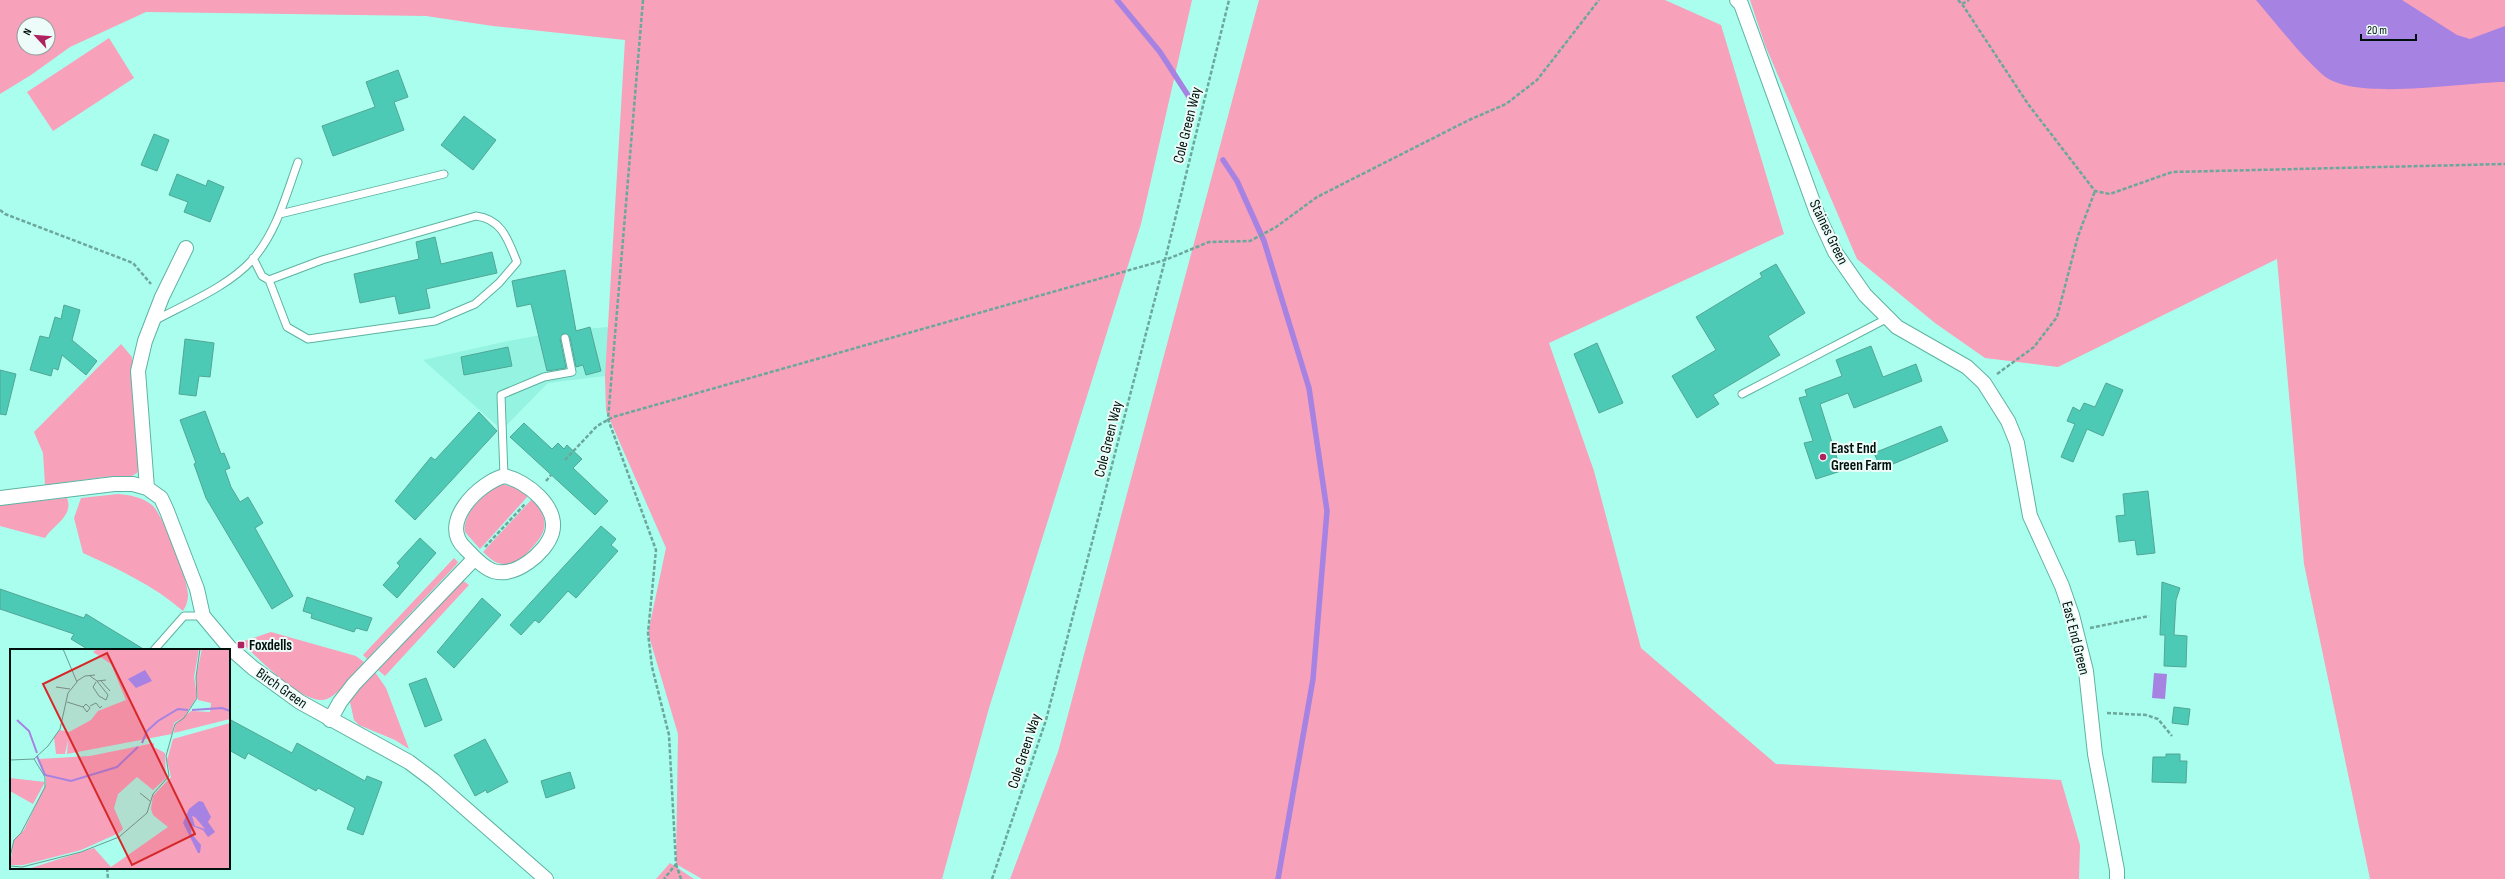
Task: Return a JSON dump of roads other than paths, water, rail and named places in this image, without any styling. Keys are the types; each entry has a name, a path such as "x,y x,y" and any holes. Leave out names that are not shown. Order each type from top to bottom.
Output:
{"street":[{"name":"Staines Green","path":"1737,0 1741,4 1817,213 1835,252 1865,295 1897,327 1967,367 1984,383 2000,408"},
{"path":"0,498 114,484 134,484 147,488 138,371 145,341 152,322 162,297 186,248"},
{"name":"East End Green","path":"2000,408 2008,421 2017,443 2030,516 2062,586 2076,631 2086,671 2095,754 2117,870 2117,879"},
{"path":"504,476 521,481 544,502 553,521 552,533 547,542 528,562 512,572 494,571 475,558 457,539 456,531 459,515 488,482 504,476"},
{"name":"Birch Green","path":"147,488 160,498 167,511 197,589 203,616 230,647 253,668 300,702 330,720 379,744 409,762 433,780 546,879"},
{"path":"330,720 340,702 354,684 475,558"}],"lane":[{"path":"152,322 237,273 253,258 280,214 298,162"},
{"path":"280,214 444,174"},
{"path":"253,258 262,276 269,280 287,327 308,339 435,321 475,304 499,283 517,262 500,225 486,217 476,216 322,260 269,280"},
{"path":"1742,394 1888,318"},
{"path":"504,476 501,395 544,377 572,372 565,338"},
{"path":"155,649 184,616 203,616"}],"waterway":[{"path":"1117,0 1160,52 1191,100"},
{"path":"1223,160 1237,181 1264,241 1309,388 1327,511 1313,679 1278,879"}],"place":[{"name":"East End Green Farm","path":"1823,457"},
{"name":"Foxdells","path":"241,645"}]}
